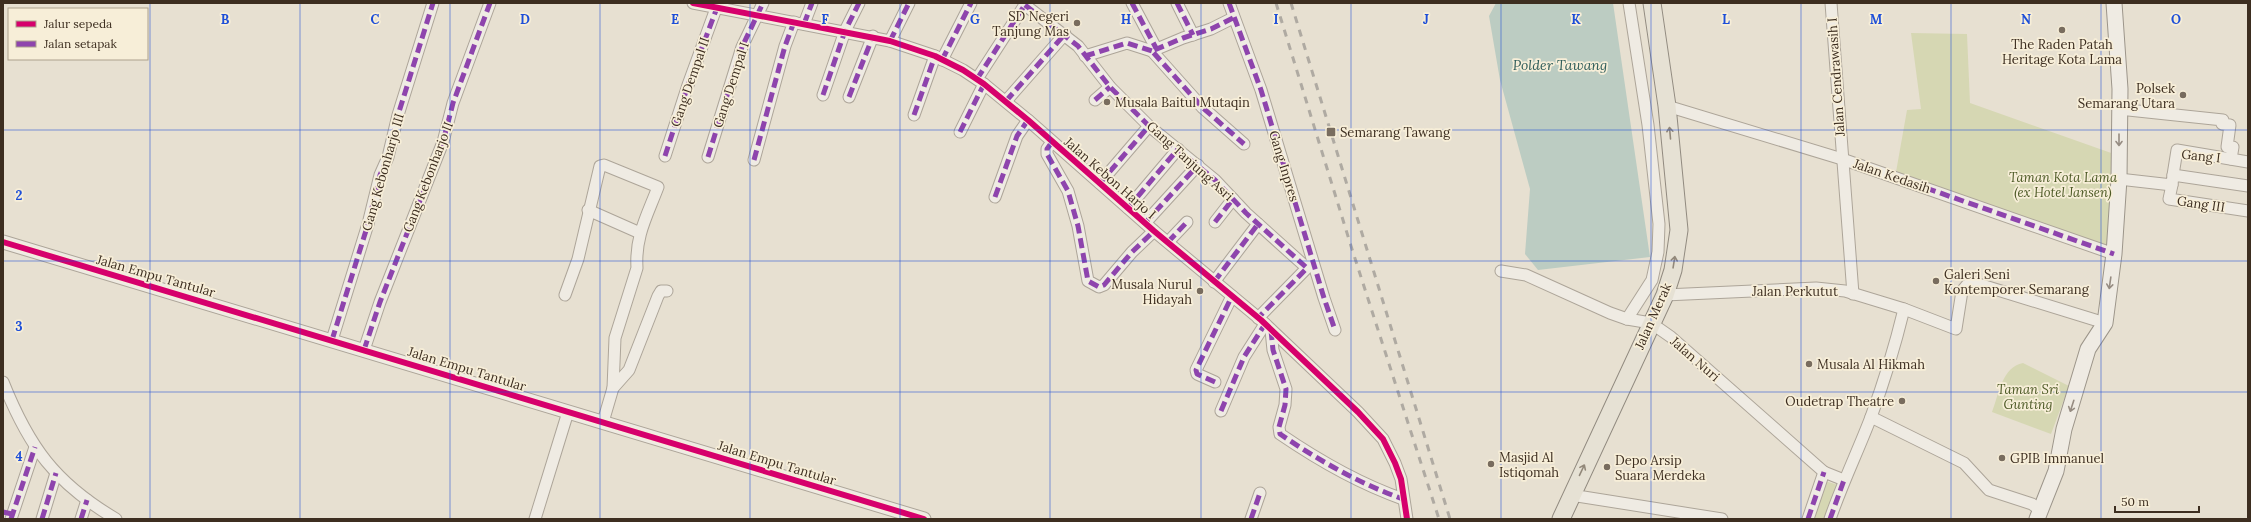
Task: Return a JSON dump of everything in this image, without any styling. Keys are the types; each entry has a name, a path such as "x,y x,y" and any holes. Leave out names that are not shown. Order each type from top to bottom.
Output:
{"main road":[{"name":"Jalan Merak","path":"1561,519 1570,495 1665,295 1673,270 1679,230 1667,106 1652,3"},
{"path":"2039,514 2056,471 2064,429 2088,349 2105,323 2114,254 2119,179 2120,89 2114,3"}],"street":[{"name":"Gang Kebonharjo III","path":"332,340 366,232 380,175 388,157 398,115 413,71 426,20 433,3"},
{"name":"Gang Kebonharjo II","path":"364,350 380,302 443,142 453,103 490,3"},
{"name":"Jalan Kebon Harjo I","path":"693,3 718,5 799,23 873,36 939,58 980,82 1006,101 1154,231 1265,324 1358,412 1383,440 1395,462 1401,479 1407,519"},
{"name":"Gang Dempal I","path":"708,157 742,48 756,14 763,3"},
{"path":"754,160 785,46 812,3"},
{"path":"823,95 845,31 859,3"},
{"path":"890,41 909,3"},
{"path":"914,115 939,58 971,3"},
{"path":"1132,3 1154,49 1202,107 1244,144"},
{"path":"1177,3 1194,35"},
{"name":"Gang Inpres","path":"1229,3 1233,18 1261,90 1310,266 1335,330"},
{"path":"1627,319 1652,280 1658,252 1659,224 1648,125 1628,3"},
{"name":"Jalan Cendrawasih I","path":"1831,3 1853,294"},
{"path":"960,132 980,82 1026,4"},
{"name":"Gang Tanjung Asri","path":"1026,4 1065,34 1110,87 1149,126 1198,165 1258,224 1310,266"},
{"name":"Gang Dempal II","path":"665,156 688,86 718,5"},
{"path":"1085,56 1127,43 1154,49 1211,29 1233,18"},
{"path":"1006,101 1065,34"},
{"path":"849,97 873,36"},
{"path":"1095,100 1110,87"},
{"name":"Jalan Kedasih","path":"1667,106 1842,159 2114,254"},
{"path":"2119,110 2223,120 2222,124 2230,126 2227,146 2233,147 2231,159"},
{"path":"995,197 1016,136 1028,120"},
{"path":"1100,183 1149,126"},
{"path":"1052,142 1047,149 1047,154 1068,191 1078,226 1088,281 1091,284 1099,287 1104,285 1132,252 1154,231"},
{"path":"1128,208 1178,148"},
{"name":"Gang I","path":"2172,180 2176,150 2248,162"},
{"path":"565,294 578,259 598,170 602,165 658,188 640,233 636,251 637,268 615,338 613,388 603,422"},
{"path":"1145,223 1198,165"},
{"path":"2119,179 2172,180 2248,186"},
{"name":"Gang III","path":"2172,180 2169,199 2248,211"},
{"path":"1215,222 1233,199"},
{"path":"588,210 640,233"},
{"path":"1168,242 1187,222"},
{"path":"1214,282 1258,224"},
{"name":"Jalan Empu Tantular","path":"3,242 924,519"},
{"path":"1221,411 1244,357 1265,324 1310,266"},
{"name":"Jalan Nuri","path":"1501,272 1526,275 1627,319 1651,323 1671,337 1824,472 1844,480"},
{"name":"Jalan Perkutut","path":"1665,295 1816,288 1853,294 1904,309 1956,329 1962,291 1967,285 1974,283 2105,323"},
{"path":"613,388 629,370 659,293 666,291"},
{"path":"1215,382 1197,374 1196,370 1232,296"},
{"path":"1830,519 1844,480 1871,417 1898,339 1904,309"},
{"path":"1265,324 1286,389 1279,432 1289,440 1346,473 1383,492 1403,500"},
{"path":"3,382 12,406 35,447 56,473 76,493 116,519"},
{"path":"535,519 568,412"},
{"path":"1871,417 1964,464 1989,490 2032,504 2039,514"},
{"path":"9,515 35,447"},
{"path":"1808,519 1824,472"},
{"path":"42,519 56,473"},
{"path":"1251,519 1260,493"},
{"path":"1570,495 1722,519"},
{"path":"81,519 87,500"}],"green space":[{"name":"Taman Kota Lama (ex Hotel Jansen)","path":"1911,33 1967,34 1970,103 2114,154 2109,250 1896,172 1907,110 1921,109"},
{"name":"Taman Sri Gunting","path":"2023,363 2069,386 2051,434 1992,412 2002,382 2010,370"},
{"path":"1822,480 1838,485 1827,519 1809,519"}],"water":[{"name":"Polder Tawang","path":"1496,3 1613,3 1650,257 1538,270 1525,254 1530,189 1500,80 1489,16"}],"railway":[{"path":"1276,3 1351,246 1439,519"},
{"path":"1291,3 1450,519"}],"marked path":[{"path":"332,340 368,224 380,175 388,157 398,115 433,3"},
{"path":"364,350 380,302 443,142 453,103 490,3"},
{"path":"708,157 742,47 763,3"},
{"path":"804,24 812,3"},
{"path":"823,95 845,31 859,3"},
{"path":"890,41 909,3"},
{"path":"942,60 971,3"},
{"path":"977,79 1026,3"},
{"path":"1132,3 1156,48"},
{"path":"1177,3 1193,35"},
{"path":"1229,3 1261,90 1335,330"},
{"path":"665,156 688,85 718,5"},
{"path":"1025,5 1078,46 1110,87 1149,126 1215,180 1246,213 1307,268 1258,318"},
{"path":"1233,18 1211,29 1183,38 1152,51 1202,107 1244,144"},
{"path":"754,160 785,46 794,22"},
{"path":"1006,101 1065,34"},
{"path":"849,97 873,36"},
{"path":"1085,56 1127,43 1152,51"},
{"path":"914,115 935,56"},
{"path":"960,132 984,84"},
{"path":"1095,100 1110,87"},
{"path":"995,197 1017,136 1028,120"},
{"path":"1100,183 1149,126"},
{"path":"1052,142 1047,149 1047,154 1068,191 1078,226 1088,281 1099,287 1104,285 1132,252 1154,231"},
{"path":"1128,208 1178,149"},
{"path":"1145,223 1198,165"},
{"path":"1926,188 2114,254"},
{"path":"1215,222 1233,199"},
{"path":"1168,242 1187,222"},
{"path":"1214,282 1258,224"},
{"path":"1215,382 1197,374 1196,370 1232,296"},
{"path":"1221,411 1244,357 1265,324"},
{"path":"1271,330 1273,350 1286,389 1285,405 1279,427 1280,434 1309,453 1355,479 1403,499"},
{"path":"11,519 35,447"},
{"path":"1808,519 1824,472"},
{"path":"42,519 56,473"},
{"path":"1830,519 1844,480"},
{"path":"1251,519 1260,493"},
{"path":"81,519 87,500"},
{"path":"3,512 12,514"}],"cycle path":[{"path":"693,3 890,41 935,56 963,70 984,84 1028,120 1154,231 1261,320 1358,412 1383,439 1395,463 1401,479 1407,519"},
{"path":"3,242 924,519"}],"place":[{"name":"SD Negeri Tanjung Mas","path":"1077,23"},
{"name":"The Raden Patah Heritage Kota Lama","path":"2062,30"},
{"name":"Polsek Semarang Utara","path":"2183,95"},
{"name":"Musala Baitul Mutaqin","path":"1107,102"},
{"name":"Semarang Tawang","path":"1331,132"},
{"name":"Galeri Seni Kontemporer Semarang","path":"1936,281"},
{"name":"Musala Nurul Hidayah","path":"1200,291"},
{"name":"Musala Al Hikmah","path":"1809,364"},
{"name":"Oudetrap Theatre","path":"1902,401"},
{"name":"GPIB Immanuel","path":"2002,458"},
{"name":"Masjid Al Istiqomah","path":"1491,464"},
{"name":"Depo Arsip Suara Merdeka","path":"1607,467"}]}
